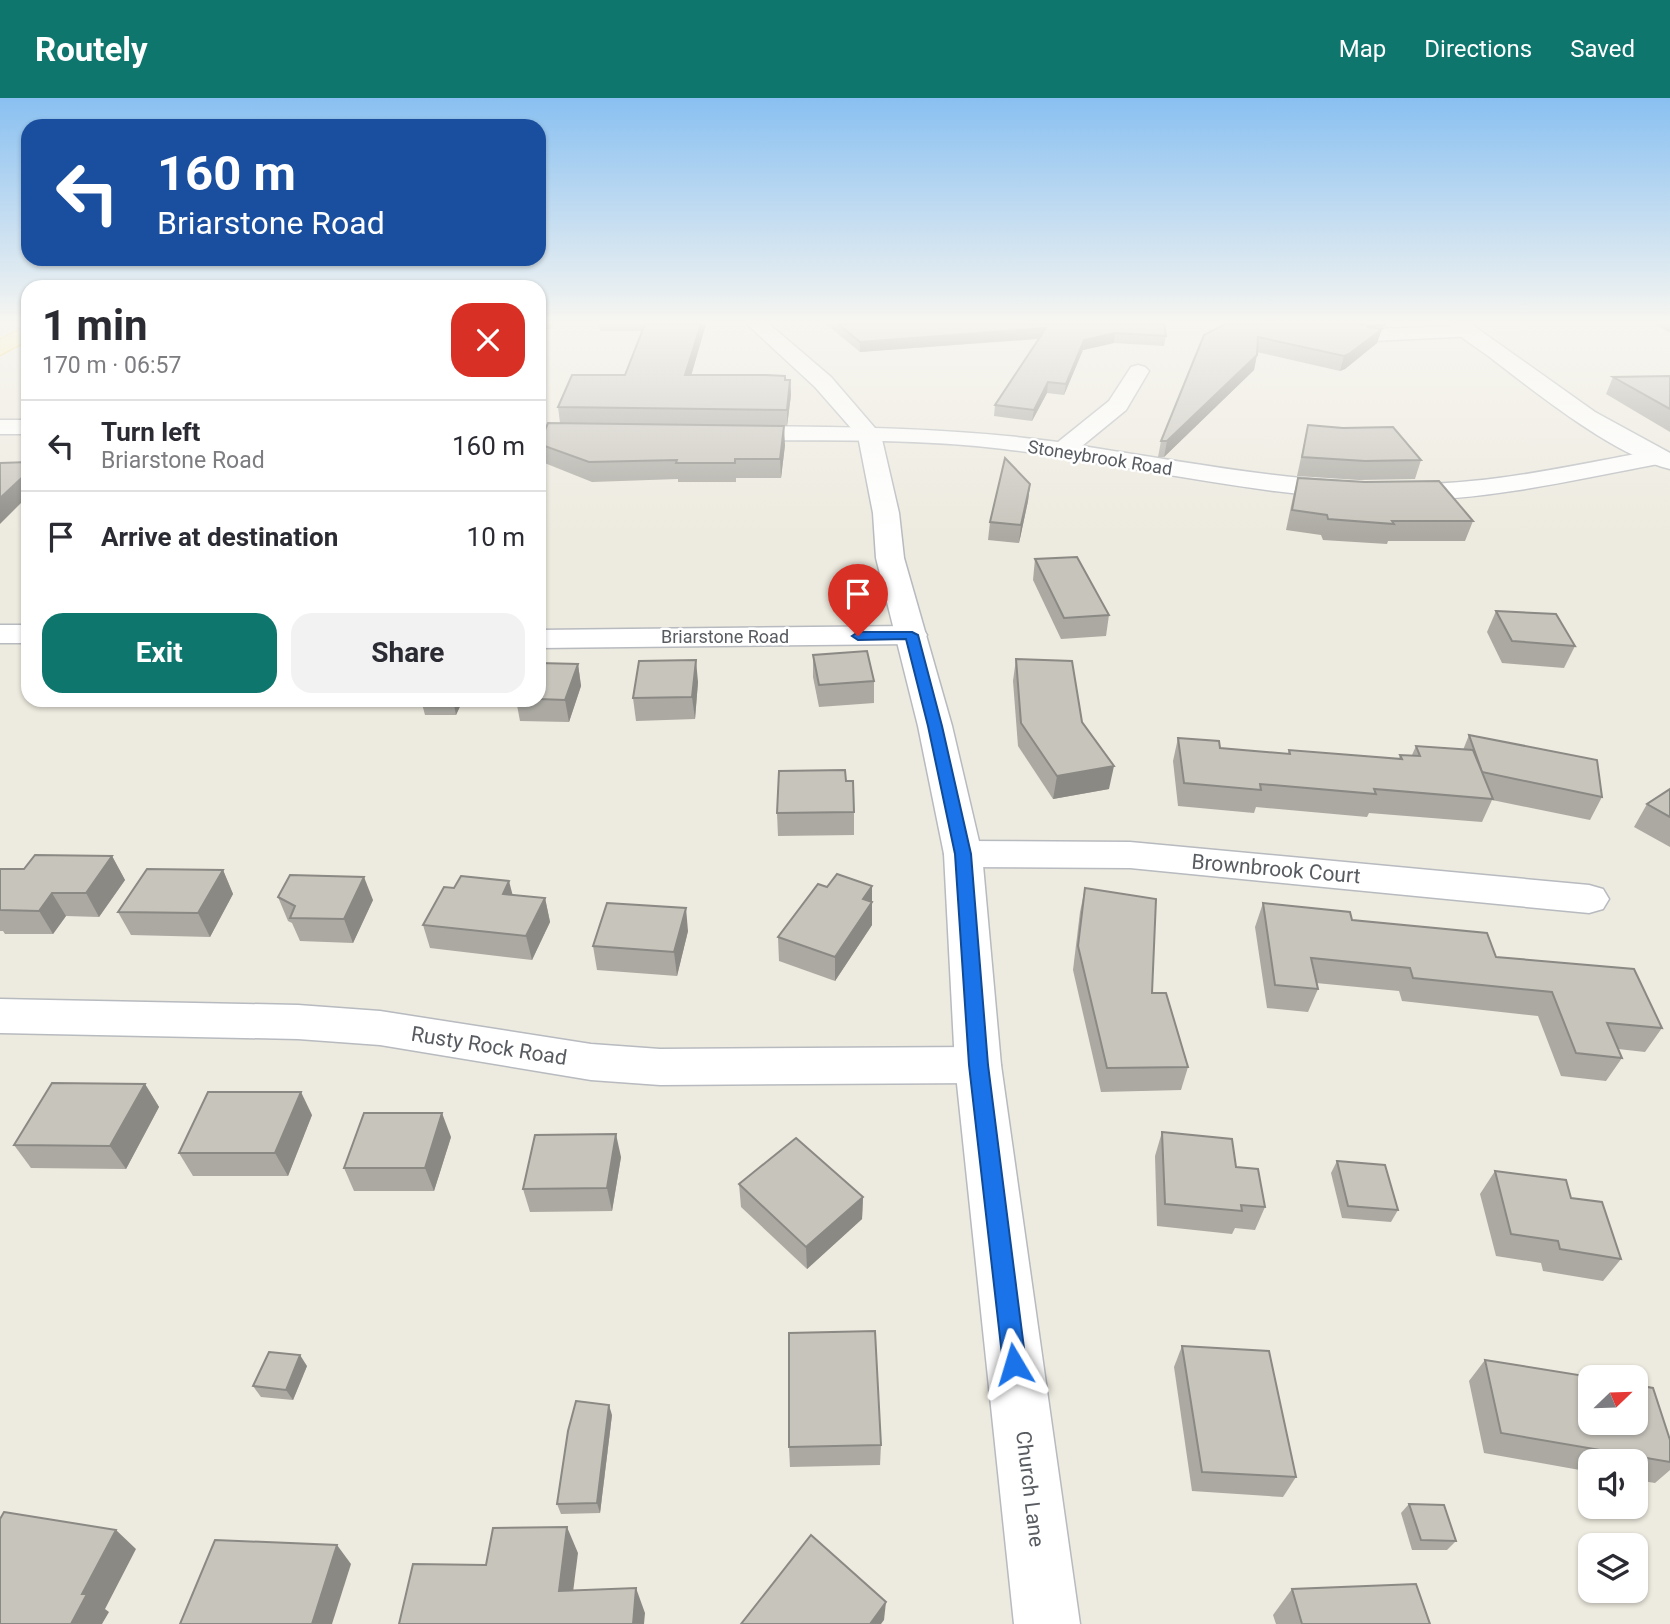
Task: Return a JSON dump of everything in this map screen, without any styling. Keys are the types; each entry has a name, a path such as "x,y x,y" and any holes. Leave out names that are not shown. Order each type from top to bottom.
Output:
{"street":[{"name":"Church Lane","path":"834,395 869,435 886,513 890,558 935,726 963,854 978,1065 1047,1624"},
{"path":"1061,452 1118,405 1124,395"},
{"path":"1554,395 1664,459"},
{"path":"0,427 21,427"},
{"name":"Stoneybrook Road","path":"704,433 963,438 1263,483 1359,491 1468,489 1664,459"},
{"path":"0,634 21,635"},
{"name":"Briarstone Road","path":"546,639 912,635"},
{"name":"Brownbrook Court","path":"963,854 1130,855 1589,898"},
{"name":"Rusty Rock Road","path":"0,1016 298,1022 380,1028 591,1062 660,1067 978,1065"}],"building":[{"path":"563,395 788,395 787,410 558,407"},
{"path":"1001,395 1041,395 1034,410 995,405"},
{"path":"1180,395 1215,395 1167,441 1161,441"},
{"path":"1645,395 1670,395 1670,409"},
{"path":"548,423 784,426 780,459 735,459 735,463 676,463 677,460 589,462 546,447"},
{"path":"1308,425 1343,428 1393,427 1421,460 1365,461 1302,457"},
{"path":"1005,458 1030,484 1021,525 990,522"},
{"path":"21,462 21,478 0,498 0,463"},
{"path":"1298,478 1365,482 1439,481 1473,521 1392,521 1394,524 1328,519 1327,515 1292,510"},
{"path":"1077,557 1109,615 1064,618 1035,559"},
{"path":"1496,611 1556,614 1575,646 1512,641"},
{"path":"867,651 874,681 819,685 813,655"},
{"path":"1016,659 1072,661 1082,722 1114,766 1057,776 1021,723"},
{"path":"696,660 692,697 633,698 639,661"},
{"path":"546,663 578,664 565,700 546,699"},
{"path":"1469,735 1597,760 1602,797 1482,772"},
{"path":"1178,738 1219,741 1220,748 1290,754 1289,750 1402,759 1400,755 1420,756 1416,746 1473,750 1493,799 1374,789 1376,794 1260,784 1261,790 1184,783"},
{"path":"845,770 846,781 853,781 854,812 777,813 779,771"},
{"path":"1670,789 1670,817 1647,804"},
{"path":"35,855 112,856 86,893 52,893 39,911 0,910 0,869 24,869"},
{"path":"147,869 223,870 198,913 118,912"},
{"path":"837,874 872,886 863,899 872,902 835,957 778,937 818,884 827,887"},
{"path":"290,875 364,877 344,919 290,918 295,906 278,897"},
{"path":"461,876 509,881 503,894 545,898 526,936 423,925 444,887 454,888"},
{"path":"1085,888 1156,899 1152,993 1166,993 1188,1067 1107,1068 1078,946"},
{"path":"607,903 686,908 674,952 593,946"},
{"path":"1263,903 1350,912 1352,920 1487,933 1496,957 1634,969 1662,1028 1607,1023 1622,1058 1576,1053 1552,992 1413,978 1410,968 1311,958 1318,989 1275,985"},
{"path":"52,1083 145,1084 110,1146 14,1145"},
{"path":"208,1092 301,1092 275,1153 179,1153"},
{"path":"364,1113 442,1113 425,1168 344,1168"},
{"path":"1162,1132 1232,1139 1236,1167 1258,1169 1265,1207 1241,1205 1242,1211 1165,1204"},
{"path":"616,1134 607,1188 523,1189 535,1135"},
{"path":"796,1138 863,1197 806,1247 739,1184"},
{"path":"1337,1161 1385,1165 1398,1210 1348,1206"},
{"path":"1495,1171 1566,1180 1571,1198 1602,1202 1621,1259 1560,1249 1558,1241 1511,1234"},
{"path":"875,1331 881,1445 789,1447 789,1333"},
{"path":"1182,1346 1269,1351 1296,1477 1202,1472"},
{"path":"269,1352 300,1355 286,1390 253,1386"},
{"path":"1485,1360 1578,1375 1578,1435 1648,1435 1648,1387 1653,1388 1670,1440 1670,1462 1648,1458 1648,1449 1594,1449 1501,1433"},
{"path":"576,1401 609,1405 597,1503 557,1504 568,1431"},
{"path":"1409,1504 1444,1505 1456,1541 1421,1540"},
{"path":"4,1512 116,1530 82,1594 87,1594 71,1624 0,1624 0,1519"},
{"path":"567,1527 559,1591 636,1588 633,1624 399,1624 413,1564 486,1565 493,1528"},
{"path":"811,1535 886,1602 870,1624 741,1624"},
{"path":"215,1540 337,1545 312,1624 180,1624"},
{"path":"1416,1584 1430,1624 1302,1624 1292,1589"}],"route":[{"path":"858,636 912,635 958,828 963,854 978,1065 1014,1364"}]}
